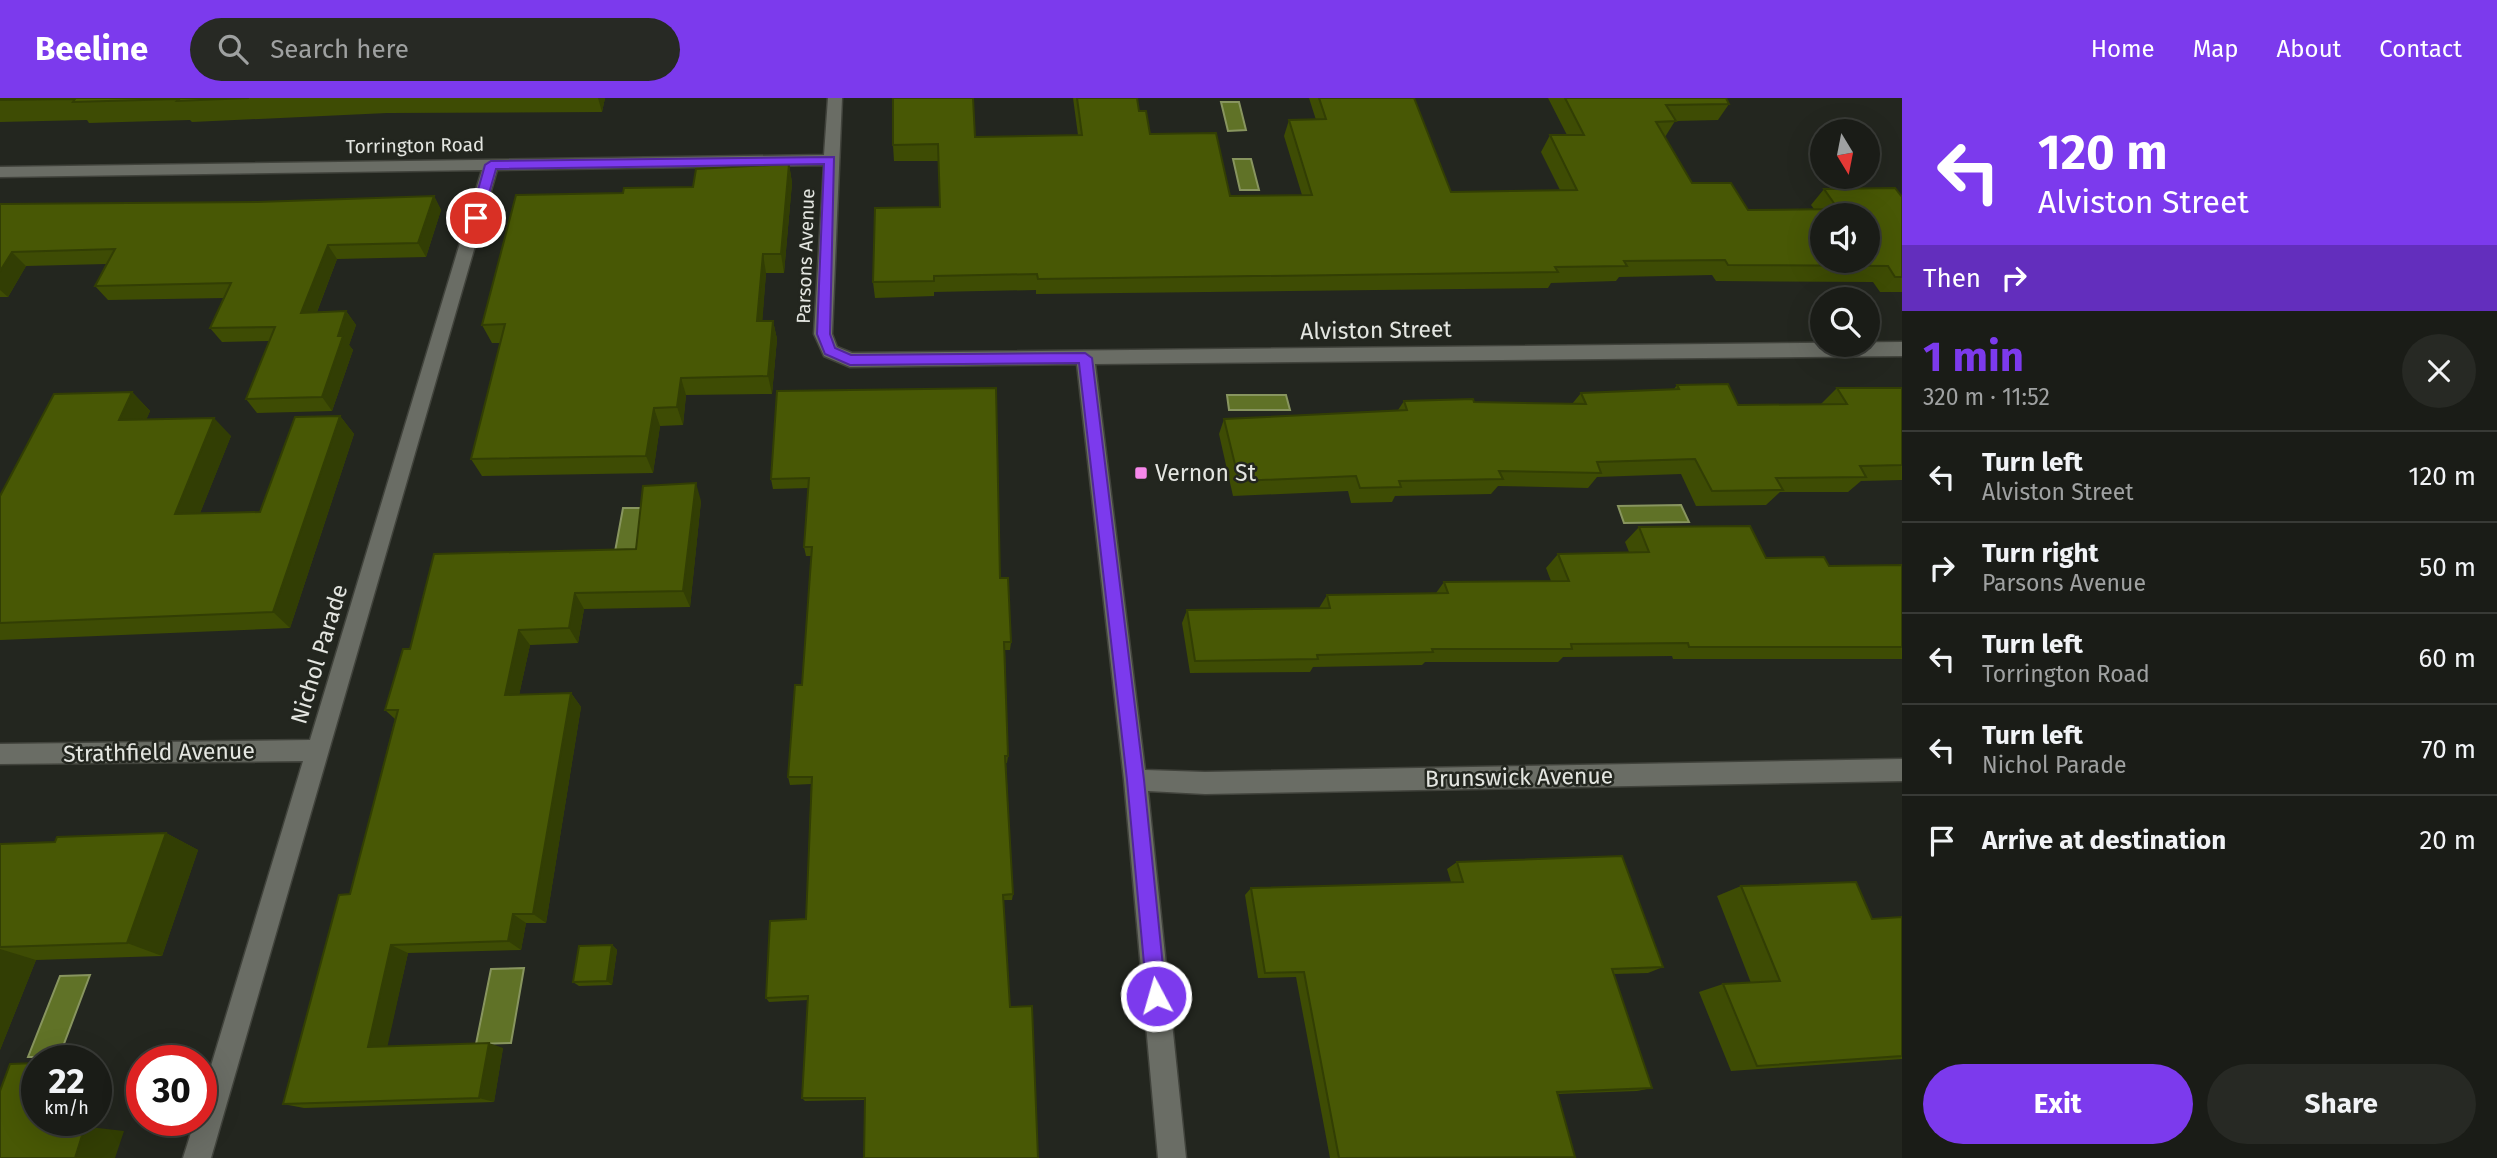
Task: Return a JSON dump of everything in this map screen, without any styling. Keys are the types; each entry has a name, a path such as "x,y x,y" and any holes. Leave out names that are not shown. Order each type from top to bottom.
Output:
{"street":[{"name":"Parsons Avenue","path":"835,98 823,334 830,351 850,360"},
{"name":"Torrington Road","path":"0,172 830,160"},
{"name":"Nichol Parade","path":"197,1158 491,165"},
{"name":"Alviston Street","path":"850,360 1902,349"},
{"path":"1085,358 1135,780 1172,1158"},
{"name":"Strathfield Avenue","path":"0,754 318,750"},
{"name":"Brunswick Avenue","path":"1135,780 1205,783 1902,770"}],"shaded area":[{"path":"1221,102 1239,102 1246,130 1228,131"},
{"path":"1233,159 1251,159 1259,190 1240,190"},
{"path":"1227,395 1286,395 1290,410 1229,410"},
{"path":"1681,505 1689,522 1624,523 1618,506"},
{"path":"623,508 646,508 638,557 614,557"},
{"path":"524,968 511,1043 476,1044 491,969"},
{"path":"90,975 64,1045 33,1045 60,976"}],"building":[{"path":"0,98 249,98 73,102 75,99"},
{"path":"893,98 973,98 975,137 1082,135 1077,98 1137,98 1139,111 1146,111 1150,134 1216,133 1230,196 1312,195 1289,120 1326,119 1319,98 1414,98 1451,192 1577,190 1550,135 1584,135 1565,98 1726,98 1729,104 1666,105 1676,121 1656,122 1692,183 1731,183 1748,210 1810,209 1810,266 1728,265 1725,260 1624,261 1627,266 1555,267 1558,272 1038,279 1037,274 934,276 934,281 873,282 875,208 940,207 938,144 893,145"},
{"path":"789,164 781,254 763,254 757,321 773,321 768,376 681,378 677,407 654,408 646,456 471,459 505,324 482,325 516,195 623,193 624,188 693,187 696,169"},
{"path":"1895,188 1902,197 1902,277 1895,277 1888,266 1880,266 1880,203 1834,203 1824,189"},
{"path":"434,196 418,243 328,245 301,313 346,311 338,336 343,336 322,397 246,399 275,327 210,328 231,283 95,286 115,249 12,252 0,271 0,204 257,202"},
{"path":"1728,384 1738,405 1847,404 1837,388 1902,388 1902,465 1860,466 1866,477 1776,478 1783,490 1712,491 1695,459 1597,462 1601,473 1499,471 1503,479 1399,481 1401,487 1360,488 1356,476 1239,481 1224,419 1407,410 1404,401 1473,399 1474,402 1586,404 1581,393 1679,389 1677,385"},
{"path":"996,388 1000,578 1008,578 1011,642 1004,642 1008,756 1005,756 1013,894 1003,895 1010,1007 1032,1006 1038,1158 864,1158 865,1098 802,1098 808,996 766,998 770,921 806,919 812,777 788,777 795,685 802,685 812,547 804,547 809,478 771,479 777,391"},
{"path":"132,392 119,420 214,418 175,514 260,512 295,417 340,416 273,612 0,623 0,496 54,394"},
{"path":"696,483 683,591 575,593 569,628 519,630 505,695 571,693 533,914 513,914 508,941 391,945 368,1047 489,1043 479,1098 283,1104 339,895 350,894 398,710 385,710 403,649 410,649 434,554 636,549 643,486"},
{"path":"1750,526 1766,558 1824,557 1829,566 1902,565 1902,647 1571,644 1572,649 1432,649 1433,652 1317,655 1318,659 1195,661 1187,610 1330,608 1327,595 1448,593 1444,582 1569,581 1558,554 1649,552 1639,527"},
{"path":"166,833 127,943 0,947 0,844 55,842 57,837"},
{"path":"1622,856 1663,967 1612,969 1652,1088 1557,1092 1575,1157 1339,1158 1304,972 1265,973 1251,888 1463,882 1457,862"},
{"path":"1856,882 1872,919 1902,917 1902,1056 1757,1066 1723,984 1780,981 1741,886"},
{"path":"612,945 607,981 573,982 579,946"},
{"path":"10,1064 21,1064 21,1136 82,1136 75,1158 0,1158 0,1091"}],"place":[{"name":"Vernon St","path":"1141,473"}],"route":[{"path":"476,218 491,165 830,160 823,334 830,351 850,360 1085,358 1135,780 1156,996"}]}
